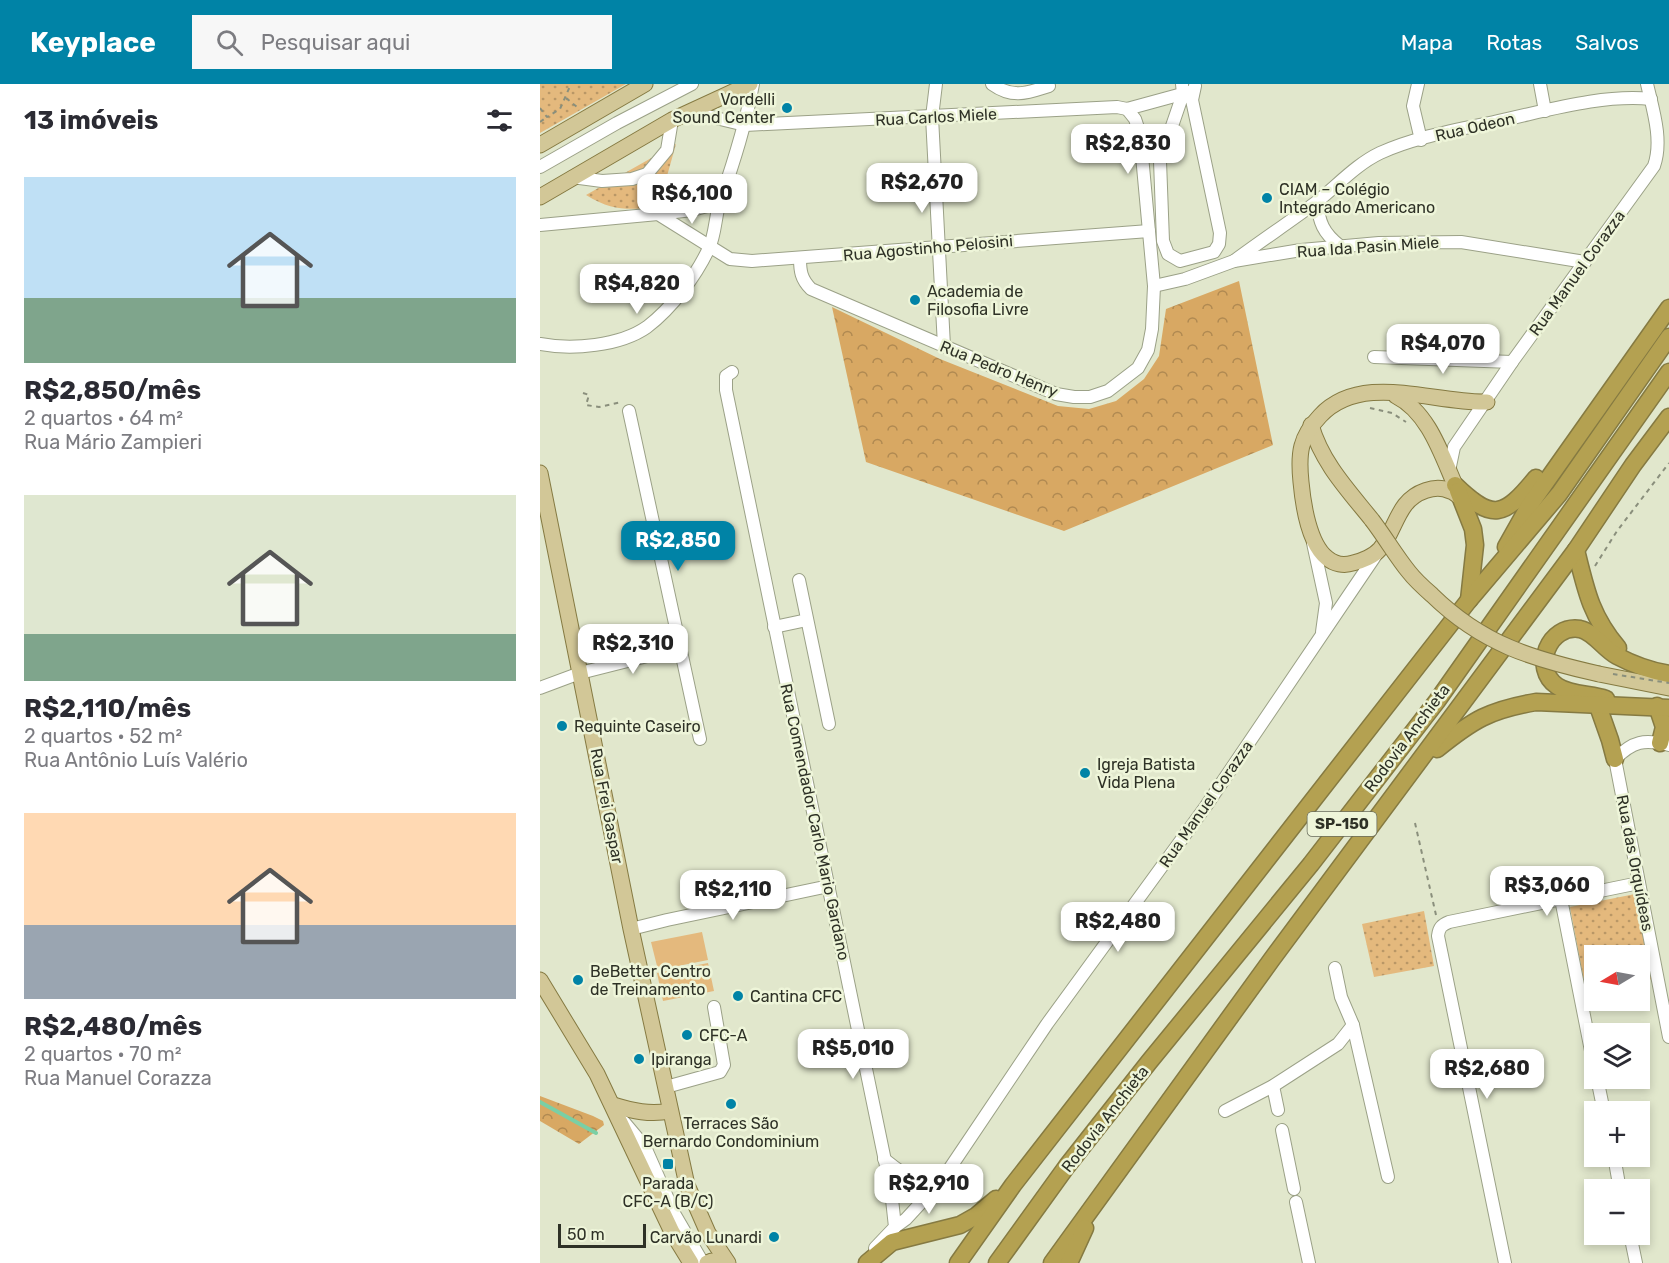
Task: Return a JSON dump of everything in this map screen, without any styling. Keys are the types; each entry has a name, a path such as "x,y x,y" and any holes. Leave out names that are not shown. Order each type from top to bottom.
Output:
{"highway":[{"name":"Rodovia Anchieta","path":"1491,574 1529,506 1669,308"},
{"name":"Rodovia Anchieta","path":"958,1263 1013,1185 1469,600 1558,494 1669,338"},
{"name":"Rodovia Anchieta","path":"998,1263 1074,1158 1311,864 1437,701 1669,372"},
{"name":"Rodovia Anchieta","path":"1052,1263 1278,950 1576,550 1633,465 1669,417"},
{"path":"1455,485 1468,498 1486,510 1510,507 1557,452 1588,422"},
{"path":"1633,465 1669,434"},
{"path":"1455,485 1473,529 1475,545 1469,600"},
{"path":"1576,550 1588,600 1608,636 1631,662"},
{"path":"1626,705 1556,686 1548,677 1544,666 1545,651 1551,640 1571,629 1582,629 1594,636 1616,656 1669,674"},
{"path":"1419,762 1473,721 1493,712 1536,702 1663,707 1664,744"},
{"path":"1598,706 1615,759"},
{"path":"867,1263 892,1242 960,1225 976,1216 1013,1185"},
{"path":"1069,1263 1094,1204"}],"main road":[{"path":"540,145 645,84"},
{"path":"540,197 672,120 752,84"},
{"path":"1388,392 1416,409 1433,437 1455,485 1450,490 1427,490 1417,494 1405,504 1379,550 1365,559 1350,564 1338,564 1328,560 1311,534 1302,489 1299,460 1302,441 1311,425 1338,401 1354,396 1388,392 1456,402 1487,402"},
{"path":"1311,425 1316,443 1324,458 1410,574 1469,627 1495,642 1536,658 1566,667 1669,688"},
{"name":"Rua Frei Gaspar","path":"540,473 631,929 687,1185 708,1233 728,1263"},
{"path":"540,980 597,1074 672,1232 691,1263"},
{"path":"614,1109 654,1114 670,1111"},
{"path":"707,1263 712,1261 717,1263"}],"street":[{"path":"540,168 609,127 692,84"},
{"path":"540,344 553,347 581,347 626,337 646,327 681,292 710,246 719,203 745,125 752,84"},
{"path":"936,84 932,117 944,346"},
{"path":"992,84 1011,93 1022,93 1049,86"},
{"path":"1418,84 1413,106 1421,140"},
{"path":"1540,84 1545,111"},
{"path":"1647,84 1659,154 1668,163"},
{"path":"1188,88 1220,233 1219,244 1214,252 1180,261 1168,254 1163,241 1160,161 1188,88"},
{"name":"Rua Carlos Miele","path":"691,111 745,125 1118,107 1127,109 1188,88"},
{"name":"Rua Odeon","path":"1234,261 1317,202 1342,179 1379,154 1421,140 1545,111 1610,99 1651,99"},
{"name":"Rua Pedro Henry","path":"800,258 800,271 804,281 811,289 1056,394 1090,397 1108,391 1138,368 1148,350 1152,329 1154,286 1140,134 1135,119 1127,109"},
{"path":"572,177 602,181 632,179 647,174 667,150 672,120"},
{"name":"Rua Manuel Corazza","path":"1455,485 1454,447 1487,402 1512,362 1654,166 1659,154"},
{"path":"1317,202 1319,220 1323,230 1340,246"},
{"path":"540,225 692,210 719,203"},
{"name":"Rua Agostinho Pelosini","path":"658,214 730,259 752,261 1149,231"},
{"name":"Rua Ida Pasin Miele","path":"1154,286 1185,279 1234,261 1340,246 1379,243 1461,242 1585,262"},
{"path":"1374,357 1512,362"},
{"name":"Rua Comendador Carlo Mario Gardano","path":"732,372 726,376 726,390 829,886 884,1159 895,1227"},
{"path":"629,411 700,739"},
{"path":"1311,534 1326,603 1322,636"},
{"name":"Rua Manuel Corazza","path":"895,1227 906,1219 942,1180 1047,1024 1206,806 1379,550"},
{"path":"799,580 829,724"},
{"path":"774,627 807,620"},
{"path":"540,688 580,673 679,648"},
{"path":"1615,759 1631,745 1642,742 1664,744"},
{"name":"Rua das Orquídeas","path":"1615,759 1669,1037"},
{"path":"1506,1263 1438,936 1439,930 1442,925 1449,922 1639,883"},
{"path":"631,929 829,886"},
{"path":"1561,899 1586,1023"},
{"path":"1335,968 1341,997 1353,1025 1388,1177"},
{"path":"666,1087 720,1072 724,1065 714,1007"},
{"path":"1225,1111 1273,1086 1338,1044 1353,1025"},
{"path":"1273,1086 1278,1110"},
{"path":"614,1109 645,1147 675,1215 703,1263"},
{"path":"1282,1130 1294,1189"},
{"path":"884,1159 904,1176 931,1181 942,1180"},
{"path":"1296,1203 1309,1263"},
{"path":"861,1263 895,1227"},
{"path":"1632,1245 1636,1263"}],"path":[{"path":"540,122 560,109 572,84"},
{"path":"540,108 547,117"},
{"path":"583,393 589,395 586,405 599,408 621,400 629,411"},
{"path":"1365,408 1392,412 1406,422"},
{"path":"1594,574 1595,567 1617,531 1669,463"},
{"path":"1612,674 1669,683"},
{"path":"1415,823 1439,930"}],"green space":[{"path":"1239,281 1273,445 1064,531 866,462 832,307 940,359 1058,406 1089,409 1116,401 1144,379 1159,356 1166,309"},
{"path":"540,1096 593,1116 603,1121 604,1125 579,1144 540,1121"}],"shaded area":[{"path":"540,84 626,84 540,133"},
{"path":"676,144 658,208 613,207 586,195"},
{"path":"1635,894 1645,945 1584,945 1584,981 1570,907"},
{"path":"1424,911 1434,966 1374,977 1362,924"},
{"path":"702,932 708,960 658,970 651,942"},
{"path":"708,963 714,991 663,1001 657,973"}],"waterway":[{"path":"540,1102 596,1133"}],"place":[{"name":"Vordelli Sound Center","path":"787,108"},
{"name":"CIAM – Colégio Integrado Americano","path":"1267,198"},
{"name":"Academia de Filosofia Livre","path":"915,300"},
{"name":"Requinte Caseiro","path":"562,726"},
{"name":"Igreja Batista Vida Plena","path":"1085,773"},
{"name":"BeBetter Centro de Treinamento","path":"578,980"},
{"name":"Cantina CFC","path":"738,996"},
{"name":"CFC-A","path":"687,1035"},
{"name":"Ipiranga","path":"639,1059"},
{"name":"Terraces São Bernardo Condominium","path":"731,1104"},
{"name":"Parada CFC-A (B/C)","path":"668,1164"},
{"name":"Carvão Lunardi","path":"774,1237"}]}
